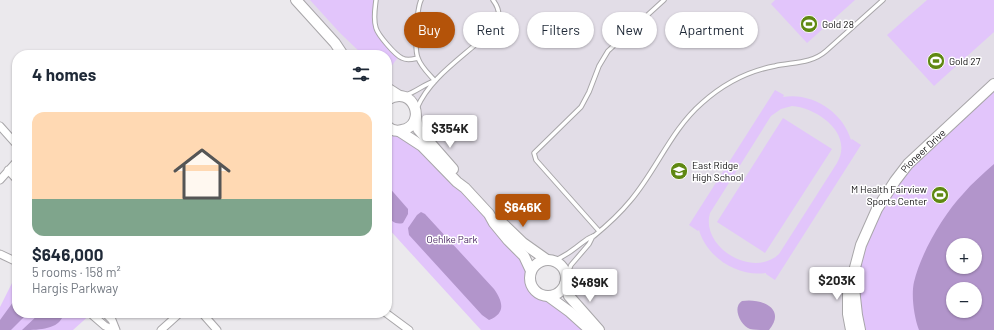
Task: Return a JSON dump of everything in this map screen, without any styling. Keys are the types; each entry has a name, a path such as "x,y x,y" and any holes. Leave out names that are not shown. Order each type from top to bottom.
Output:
{"street":[{"path":"296,0 340,50"},
{"path":"335,43 344,50"},
{"name":"Pioneer Drive","path":"851,330 848,314 848,294 861,245 877,209 908,164 994,84"},
{"path":"392,91 412,102 416,114 418,130 461,179 465,188"},
{"path":"392,97 401,96"},
{"path":"399,131 410,127 416,114"},
{"path":"0,126 12,139"},
{"path":"392,129 399,131 422,146 489,214 494,223 508,240 524,256 531,271 530,283 533,288 542,295 548,296 570,312 590,330"},
{"path":"0,180 12,166"},
{"path":"8,170 12,174"},
{"path":"489,214 499,219 523,243 562,268 565,273 565,282 569,296 599,330"},
{"path":"0,254 12,260"},
{"path":"531,271 537,263 550,261"},
{"name":"Pioneer Drive","path":"853,275 860,330"},
{"path":"548,296 558,292 565,282"},
{"path":"392,317 409,330"},
{"path":"96,318 106,326 115,330"},
{"path":"110,318 115,330"},
{"path":"161,330 174,318"},
{"path":"207,318 218,330"}],"lane":[{"path":"376,0 375,23 381,37 402,58 407,60 418,58"},
{"path":"421,0 419,6 417,37 418,58 423,67 435,81"},
{"path":"416,114 422,99 435,81 496,25 499,14 497,5 493,0"},
{"path":"599,230 536,160 534,153 581,107 587,98 599,66 608,52 664,0"},
{"path":"550,261 567,255 593,236 631,201 678,129 702,103 732,82 753,72 775,66 811,60 821,56 883,0"},
{"path":"401,96 413,93 426,83 435,81"},
{"path":"565,282 571,265 589,244 593,236"}],"shaded area":[{"name":"East Ridge High School","path":"296,0 994,0 994,84 851,330 599,330 577,305 562,267 558,263 535,252 465,188 461,179 427,140 416,111 392,92 392,50 344,50 335,43"},
{"path":"994,164 994,330 919,330 914,313 913,299 914,282 917,271 927,247 941,223 955,203 970,186"},
{"path":"392,191 408,209 408,214 403,223 392,220"},
{"path":"421,212 425,214 494,289 501,303 501,307 498,314 494,317 489,320 482,315 409,235 408,228 417,215"},
{"path":"749,300 764,303 773,310 775,316 774,322 769,330 750,329 743,324 738,316 738,307 742,301"},
{"path":"12,304 12,318 23,318 11,330 0,330 0,320"},
{"path":"35,318 62,318 55,325 50,327 22,330"}],"green space":[{"path":"310,0 376,0 375,11 379,31 382,37 399,56 392,65 392,50 358,50"},
{"name":"Gold 28","path":"775,0 855,0 807,43 771,4"},
{"name":"Gold 27","path":"927,0 994,0 994,32 934,86 887,35"},
{"name":"M Health Fairview Sports Center","path":"994,84 994,330 860,330 856,293 861,245 895,181"},
{"path":"775,90 784,95 783,97 794,96 805,98 825,106 841,121 851,140 852,139 861,145 775,280 766,273 745,272 725,264 709,249 699,230 698,231 689,225","holes":["792,106 802,108 822,117 831,124 837,133 841,142 841,152 837,163 779,254 768,261 756,263 743,261 731,256 721,248 713,237 709,226 710,213 771,116 781,109"]},
{"path":"783,118 832,149 765,253 717,222"},
{"name":"Oehlke Park","path":"392,132 410,141 457,185 520,255 527,272 528,283 531,290 538,296 551,302 587,330 481,330 392,232"},
{"path":"12,283 12,318 86,318 73,330 0,330 0,307"}],"place":[{"name":"Gold 28","path":"809,24"},
{"name":"Gold 27","path":"936,61"},
{"name":"East Ridge High School","path":"679,171"},
{"name":"M Health Fairview Sports Center","path":"940,195"}]}
